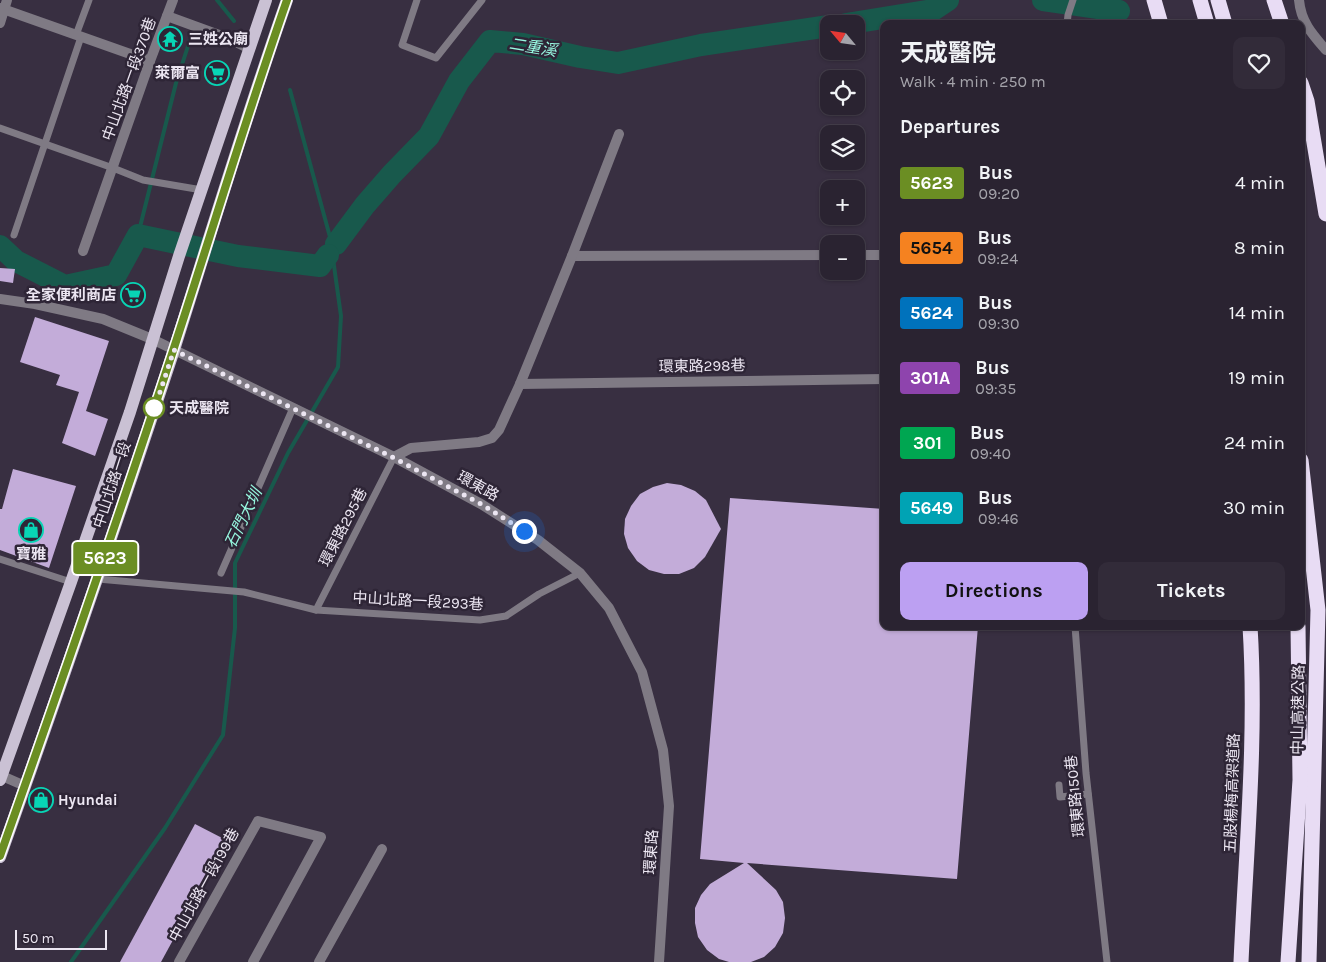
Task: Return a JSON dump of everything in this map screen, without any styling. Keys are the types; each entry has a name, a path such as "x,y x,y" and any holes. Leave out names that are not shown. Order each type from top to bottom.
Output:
{"highway":[{"path":"1154,0 1160,20"},
{"path":"1200,0 1206,20"},
{"path":"1218,0 1224,20"},
{"path":"1274,0 1281,20"},
{"path":"1305,95 1326,214"},
{"name":"中山高速公路","path":"1305,495 1318,610 1309,962"},
{"name":"五股楊梅高架道路","path":"1241,962 1252,782 1253,669 1250,630"},
{"name":"中山高速公路","path":"1288,962 1300,780 1298,630"}],"main road":[{"path":"202,190 266,0"},
{"name":"中山北路一段","path":"0,856 98,579 174,350 251,102 287,0"},
{"name":"中山北路一段","path":"1,777 130,412 152,339 202,190"}],"street":[{"name":"中山北路一段370巷","path":"83,251 173,0"},
{"path":"1299,0 1300,13 1304,20"},
{"path":"0,23 4,6 79,36 150,61"},
{"path":"167,16 230,39 250,49"},
{"path":"1305,23 1326,50"},
{"path":"394,458 411,448 479,442 492,438 498,430 520,384 619,134"},
{"path":"572,256 820,255"},
{"path":"865,255 880,255"},
{"name":"環東路","path":"0,299 35,304 103,320 152,339 394,458 481,504 538,540 580,573 609,608 642,672 663,750 669,806 659,962"},
{"name":"環東路298巷","path":"520,384 880,379"},
{"path":"1,777 25,786"},
{"name":"中山北路一段199巷","path":"179,962 258,820 321,837 253,962"},
{"path":"319,962 382,849"}],"lane":[{"path":"14,235 45,144 89,0"},
{"path":"417,0 402,45 436,58 482,0"},
{"path":"1067,20 1073,0"},
{"path":"0,128 143,180 202,190"},
{"path":"221,573 298,410"},
{"name":"環東路295巷","path":"316,610 394,458"},
{"path":"0,559 71,582"},
{"name":"中山北路一段293巷","path":"98,579 244,592 316,610 480,620 506,616 539,594 580,573"},
{"name":"環東路150巷","path":"1076,630 1088,794 1107,962"},
{"path":"1058,785 1060,797 1088,794"}],"building":[{"name":"三姓公廟","path":"170,28 179,32 170,51 162,47"},
{"path":"0,268 15,269 13,283 0,281"},
{"path":"35,317 109,341 86,411 108,419 95,456 62,443 79,392 56,385 60,375 20,362"},
{"name":"寶雅","path":"13,469 76,486 49,568 0,550 0,509 2,509"},
{"path":"667,483 681,485 695,491 706,500 721,529 705,557 694,568 679,574 664,574 649,570 637,561 628,548 624,534 625,519 631,506 640,494 653,487"},
{"path":"730,498 880,509 880,630 978,630 957,879 747,863 776,890 783,902 785,918 783,933 775,947 764,957 751,962 729,962 719,959 707,950 698,937 695,923 695,908 701,895 710,884 744,863 700,859"},
{"path":"195,824 226,840 173,940 161,962 120,962"}],"waterway":[{"name":"石門大圳","path":"217,0 234,21"},
{"name":"二重溪","path":"865,21 933,10 948,0"},
{"name":"二重溪","path":"1043,0 1119,11"},
{"name":"二重溪","path":"336,244 365,205 429,136 459,81 490,41 523,44 580,57 618,63 701,45 820,27"},
{"path":"138,235 176,83 190,40"},
{"name":"石門大圳","path":"71,962 165,828 223,735 235,628 235,563 288,453 338,367 341,316 330,237 290,90"},
{"name":"二重溪","path":"0,246 16,261 65,286 116,275 138,235 238,256 320,266 328,255"}],"bus line":[{"name":"5623","path":"0,856 98,579 212,231 251,102 287,0"}],"place":[{"name":"三姓公廟","path":"170,39"},
{"name":"萊爾富","path":"217,73"},
{"name":"全家便利商店","path":"133,295"},
{"name":"天成醫院","path":"154,408"},
{"name":"寶雅","path":"31,530"},
{"name":"Hyundai","path":"41,800"}],"route":[{"path":"154,408 153,413 174,350 394,458 481,504 524,531"}]}
